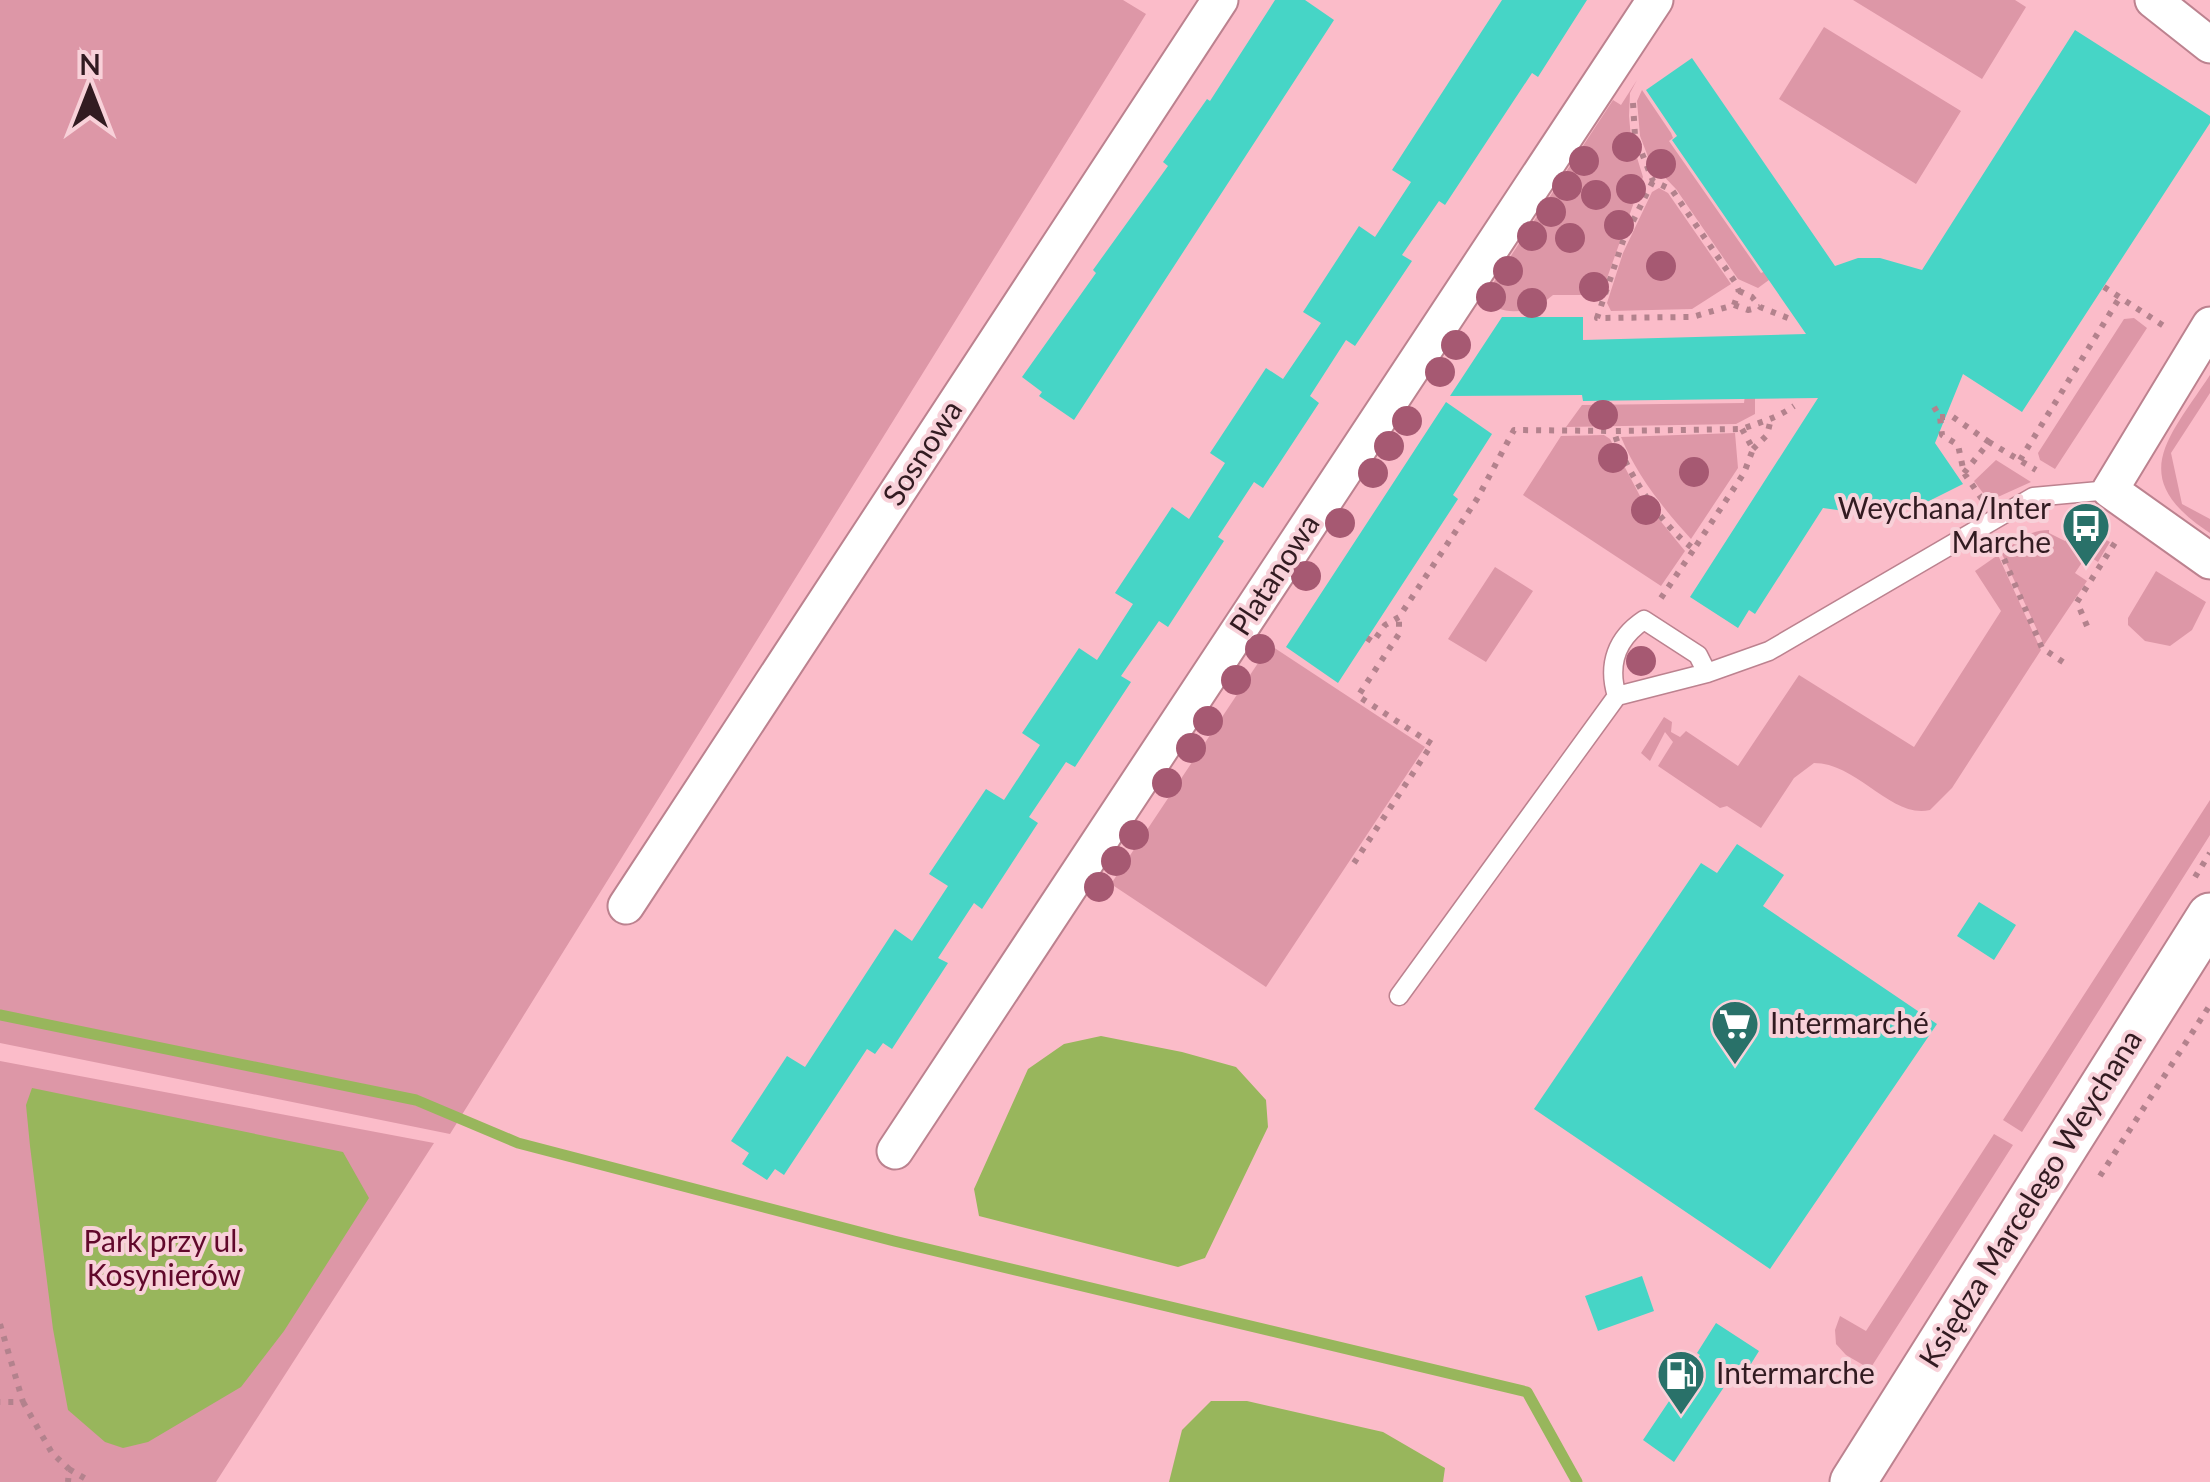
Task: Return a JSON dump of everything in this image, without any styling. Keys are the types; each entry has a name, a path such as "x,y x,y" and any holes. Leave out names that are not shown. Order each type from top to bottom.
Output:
{"street":[{"name":"Sosnowa","path":"626,906 1220,0"},
{"name":"Platanowa","path":"895,1151 1656,0"},
{"path":"2154,0 2210,45"},
{"path":"2203,336 2110,490 2210,561"},
{"name":"Księdza Marcelego Weychana","path":"1852,1482 2210,916"}],"lane":[{"path":"1400,996 1617,696 1707,673 1769,651 2033,497 2110,490"},
{"path":"1617,696 1611,676 1620,642 1644,620 1698,655 1707,673"}],"path":[{"path":"1635,93 1636,136 1653,181 1672,190 1740,291 1760,307 1788,318"},
{"path":"1653,181 1646,188 1623,241 1597,318 1692,317 1734,305 1748,310 1760,307"},
{"path":"2104,287 2203,336"},
{"path":"1734,305 1740,291"},
{"path":"2020,460 2120,297"},
{"path":"1367,638 1373,642 1385,625 1399,617 1477,499 1514,430 1742,429 1758,422 1770,423 1794,406"},
{"path":"1934,407 1940,417 1942,435 1958,445 1964,473 1995,518 2000,556 2042,648 2063,662"},
{"path":"1940,417 1953,418 1989,442"},
{"path":"1644,620 1744,473 1752,449 1767,435 1770,423"},
{"path":"1742,429 1752,449"},
{"path":"1614,431 1642,489 1672,528 1694,548"},
{"path":"2087,626 2078,602 2118,537"},
{"path":"1354,863 1432,744 1358,696 1399,634 1399,617"},
{"path":"0,1324 23,1402 52,1453 90,1482"},
{"path":"0,1402 23,1402"},
{"path":"68,1482 69,1469"}],"green space":[{"path":"0,0 1123,0 1146,14 450,1134 0,1043"},
{"path":"1853,0 2015,0 2026,7 1982,79"},
{"path":"1824,27 1961,111 1916,184 1779,99"},
{"path":"1637,80 1630,93 1629,116 1643,177 1601,295 1553,295 1518,311 1500,309 1482,300 1613,100 1621,105"},
{"path":"1642,90 1671,133 1673,138 1669,141 1761,273 1768,270 1773,277 1758,288 1738,279 1676,189 1650,162 1640,136 1637,101"},
{"path":"1659,188 1668,193 1731,284 1692,309 1611,311 1607,303 1623,253 1652,192"},
{"path":"2134,318 2147,328 2055,469 2040,460 2038,453 2124,319"},
{"path":"2210,375 2210,393 2171,453 2182,504 2210,519 2210,533 2184,513 2169,494 2162,476 2162,458 2180,419"},
{"path":"1745,395 1755,395 1755,414 1736,424 1566,427 1582,405 1744,403"},
{"path":"1735,433 1738,468 1691,539 1651,491 1621,437"},
{"path":"1604,435 1610,439 1640,496 1685,551 1661,586 1523,495 1561,436"},
{"path":"1996,460 2031,482 1989,501 1974,481"},
{"path":"2076,523 2110,542 2098,562 2087,555 2075,573 2087,581 2044,645 2002,554 2024,537 2042,530 2049,530 2065,541"},
{"path":"1998,555 2041,650 1952,788 1930,810 1902,806 1845,772 1814,763 1794,778 1761,828 1727,806 1720,808 1658,766 1673,742 1665,732 1650,761 1641,753 1664,717 1672,722 1671,732 1680,737 1686,731 1738,766 1799,675 1914,747 2001,611 1975,571"},
{"path":"1495,567 1533,591 1486,662 1448,639"},
{"path":"2156,571 2206,602 2192,630 2170,646 2145,641 2128,625 2128,618"},
{"path":"1270,645 1425,747 1266,987 1111,884"},
{"path":"2210,800 2210,835 2022,1132 2003,1120"},
{"name":"Park przy ul. Kosynierów","path":"0,1061 434,1143 216,1482 0,1482"},
{"path":"1994,1134 2013,1145 1870,1369 1846,1355 1836,1344 1840,1316 1866,1331"}],"shaded area":[{"path":"1101,1036 1236,1067 1266,1100 1268,1127 1205,1258 1178,1267 979,1216 974,1189 1028,1069 1064,1044"},
{"name":"Park przy ul. Kosynierów","path":"32,1088 343,1152 369,1198 284,1331 241,1387 148,1442 123,1448 105,1442 68,1410 53,1329 30,1146 26,1105"},
{"path":"1211,1401 1247,1401 1383,1432 1445,1468 1443,1482 1169,1482 1182,1430"}],"building":[{"path":"1275,0 1305,0 1334,20 1074,420 1039,396 1042,392 1022,377 1168,166 1163,162 1207,99 1210,101"},
{"path":"1502,0 1587,0 1538,77 1532,73 1445,205 1439,201 1402,255 1412,261 1355,346 1346,340 1310,396 1319,403 1263,488 1254,482 1218,537 1224,541 1168,627 1159,621 1121,676 1131,682 1075,767 1066,762 1029,817 1038,823 982,909 974,903 938,958 948,963 892,1049 883,1043 875,1054 867,1049 784,1175 775,1169 767,1180 742,1164 749,1153 731,1141 787,1056 805,1067 895,929 912,941 948,886 929,874 986,789 1004,800 1040,745 1022,733 1079,648 1097,660 1133,604 1115,593 1172,507 1189,519 1225,463 1210,453 1266,368 1283,379 1321,323 1303,312 1359,226 1375,237 1411,182 1392,170"},
{"path":"2075,30 2210,116 2210,123 2022,412 1963,374 1935,443 1963,484 1894,512 1865,514 1823,508 1755,614 1749,610 1738,628 1690,597 1818,398 1583,401 1582,395 1450,396 1502,317 1583,317 1583,340 1806,334 1672,140 1677,136 1646,90 1692,58 1835,266 1858,258 1880,258 1922,270"},
{"path":"1446,402 1492,434 1453,495 1458,499 1338,683 1286,647"},
{"name":"Intermarché","path":"1737,844 1784,875 1763,906 1937,1024 1770,1269 1534,1109 1701,863 1717,873"},
{"path":"1979,902 2016,925 1994,960 1957,936"},
{"path":"1642,1276 1654,1311 1598,1331 1585,1296"},
{"path":"1716,1323 1759,1351 1741,1380 1732,1375 1674,1462 1643,1440 1700,1355 1697,1353"}],"waterway":[{"path":"0,1015 416,1100 518,1143 894,1241 1527,1392 1577,1482"}],"place":[{"name":"Weychana/Inter Marche","path":"2086,568"},
{"name":"Intermarché","path":"1735,1066"},
{"name":"Intermarche","path":"1681,1416"}]}
